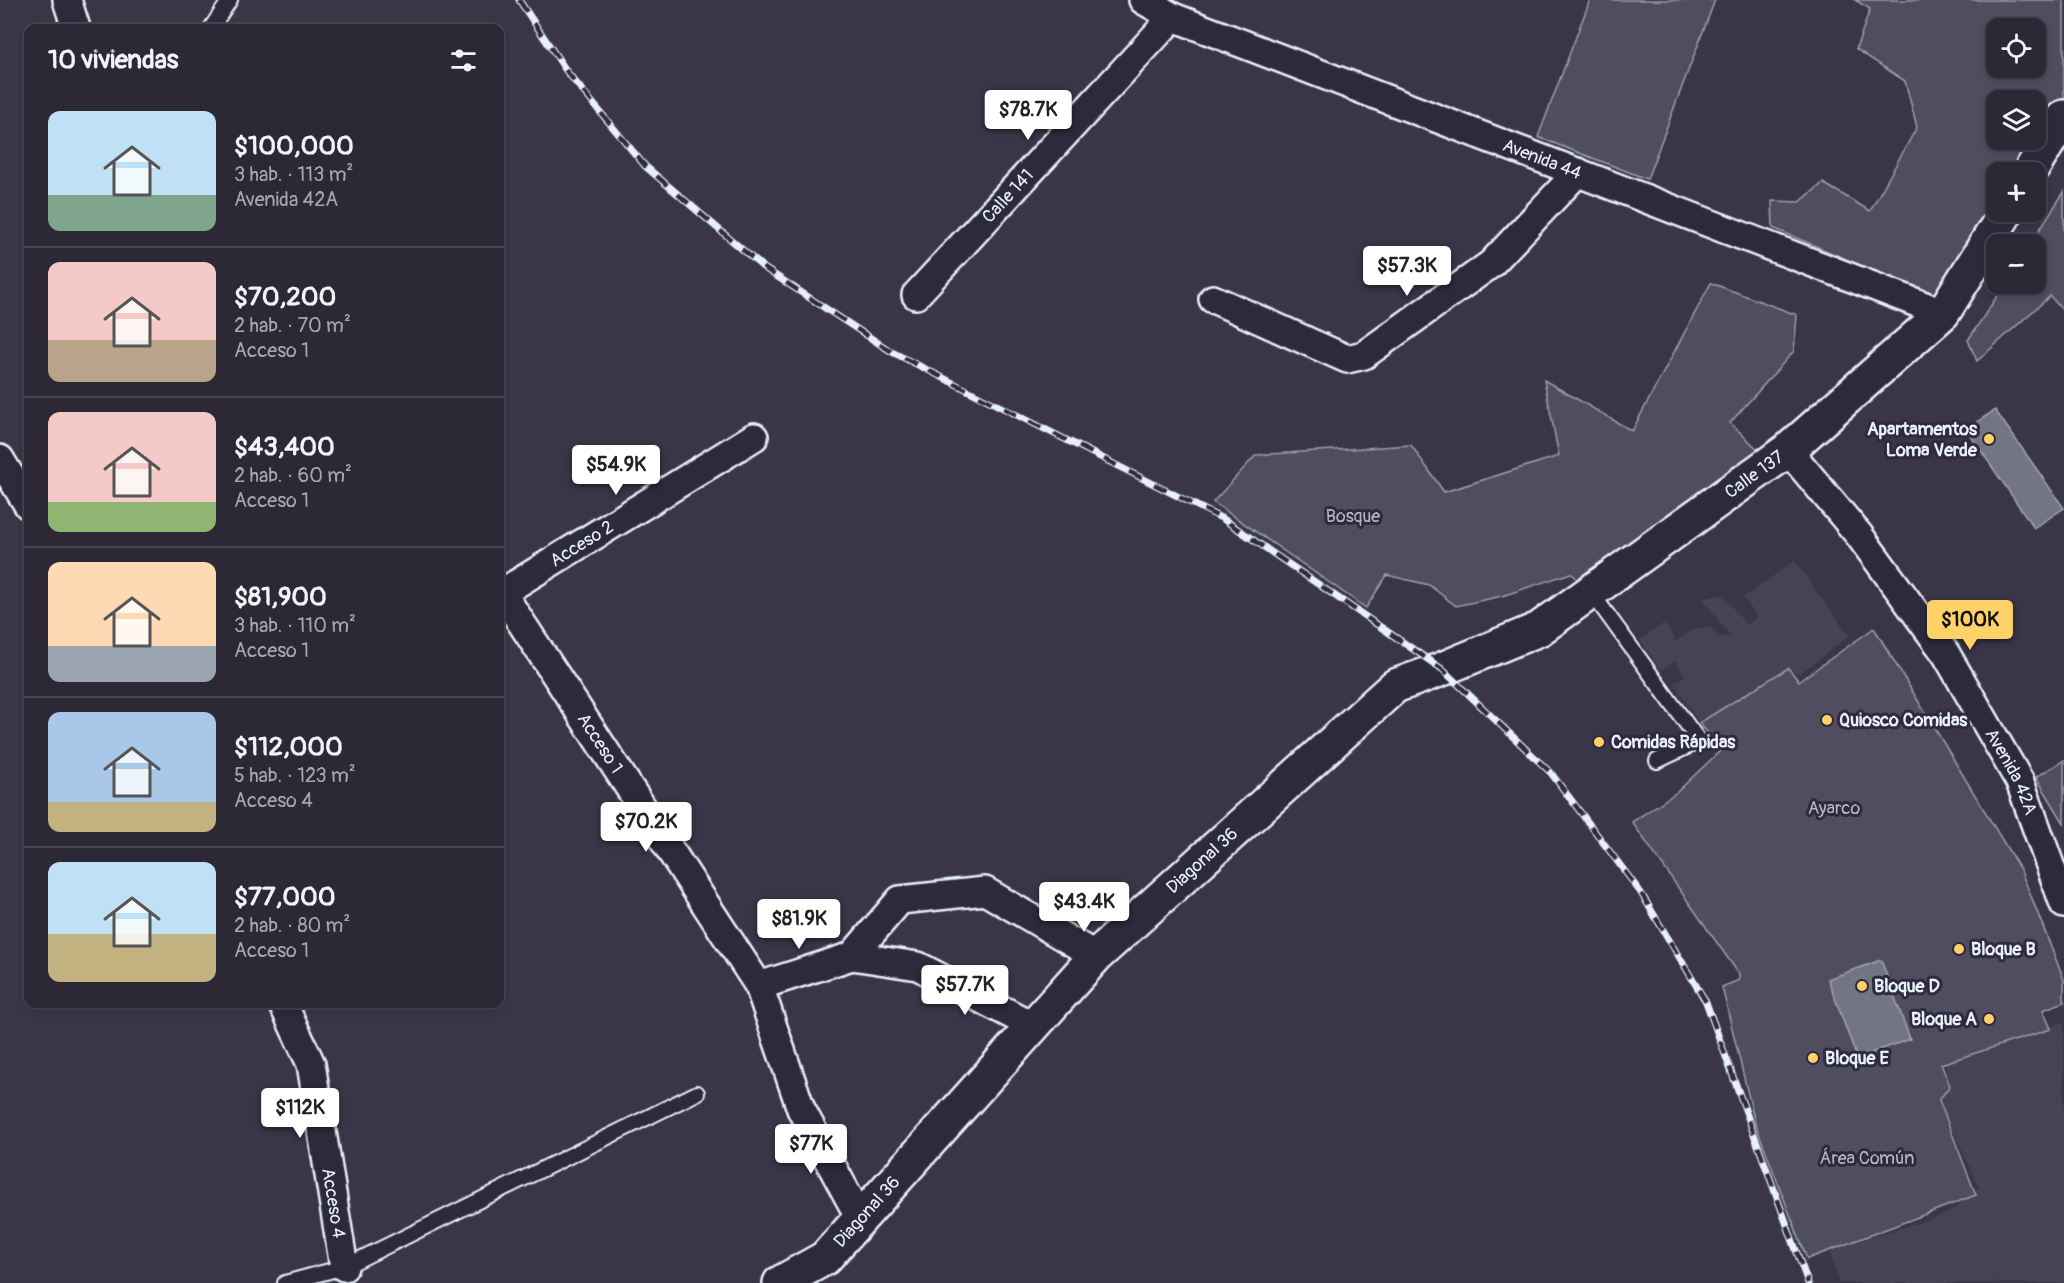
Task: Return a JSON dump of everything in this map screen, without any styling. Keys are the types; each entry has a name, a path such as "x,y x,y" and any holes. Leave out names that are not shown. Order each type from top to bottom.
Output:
{"street":[{"path":"67,0 75,24"},
{"name":"Avenida 44","path":"1143,0 1173,17 1944,313"},
{"name":"Calle 141","path":"916,295 1173,17"},
{"path":"2036,162 2064,117"},
{"path":"1213,299 1347,359 1364,355 1491,264 1578,172"},
{"name":"Calle 137","path":"1442,669 1539,629 1788,450 1944,313 2000,222"},
{"name":"Acceso 2","path":"504,590 754,437"},
{"name":"Avenida 42A","path":"1788,450 1859,535 1946,654 2020,782 2064,904"},
{"path":"0,459 24,498"},
{"name":"Acceso 1","path":"504,598 759,986 801,1109 861,1220"},
{"name":"Diagonal 36","path":"780,1283 825,1258 1096,957 1395,686 1442,669"},
{"path":"852,956 900,900 985,891 1096,957"},
{"path":"759,986 852,956 918,966 1033,1026"},
{"name":"Acceso 4","path":"285,1008 311,1064 344,1267"}],"lane":[{"path":"214,24 230,0"},
{"path":"1590,592 1699,741 1657,761"},
{"path":"285,1283 344,1267 698,1093"}],"shaded area":[{"path":"1794,561 1850,636 1799,674 1787,668 1699,723 1674,683 1685,676 1676,661 1660,670 1640,639 1665,623 1676,641 1696,628 1711,628 1718,637 1731,636 1702,599 1722,594 1746,625 1757,617 1743,598"},
{"path":"2064,1022 2064,1283 1839,1283 1829,1250 1949,1213 1979,1187 1939,1100 1950,1086 1945,1060"}],"green space":[{"path":"1590,0 1715,0 1647,179 1538,137"},
{"path":"1855,0 2064,0 2064,115 2046,144 2046,90 1986,90 1986,150 2043,150 2035,162 1986,162 1986,222 1991,222 1950,303 1773,228 1772,201 1800,202 1823,183 1870,211 1917,127 1905,81 1856,49 1870,9"},
{"path":"2064,192 2064,312 2050,296 1977,361 1968,340 1998,294 2046,294 2046,234 2037,234"},
{"name":"Bosque","path":"1711,283 1797,315 1794,351 1730,423 1766,457 1591,592 1571,573 1502,596 1456,606 1429,585 1387,575 1366,608 1213,502 1256,455 1411,445 1444,492 1559,456 1544,380 1632,431"},
{"path":"1874,628 2021,871 2064,980 2064,1002 2043,1010 2051,1029 1941,1064 1950,1086 1939,1100 1976,1195 1807,1259 1755,1123 1722,987 1739,980 1739,974 1632,822 1677,792 1722,749 1699,723 1788,668 1799,681"},
{"path":"2064,760 2064,823 2036,777"}],"water":[{"path":"1995,410 2064,508 2034,528 1966,429"},
{"path":"1881,960 1910,1039 1857,1058 1828,979"}],"railway":[{"path":"519,0 567,72 645,166 764,268 892,352 1223,519 1442,669 1551,773 1641,893 1706,1002 1808,1283"}],"place":[{"name":"Apartamentos Loma Verde","path":"1989,439"},
{"name":"Quiosco Comidas","path":"1827,720"},
{"name":"Comidas Rápidas","path":"1599,742"},
{"name":"Bloque B","path":"1959,949"},
{"name":"Bloque D","path":"1862,986"},
{"name":"Bloque A","path":"1989,1019"},
{"name":"Bloque E","path":"1813,1058"}],"park label":[{"name":"Ayarco","path":"1834,808"},
{"name":"Área Común","path":"1867,1158"}]}
